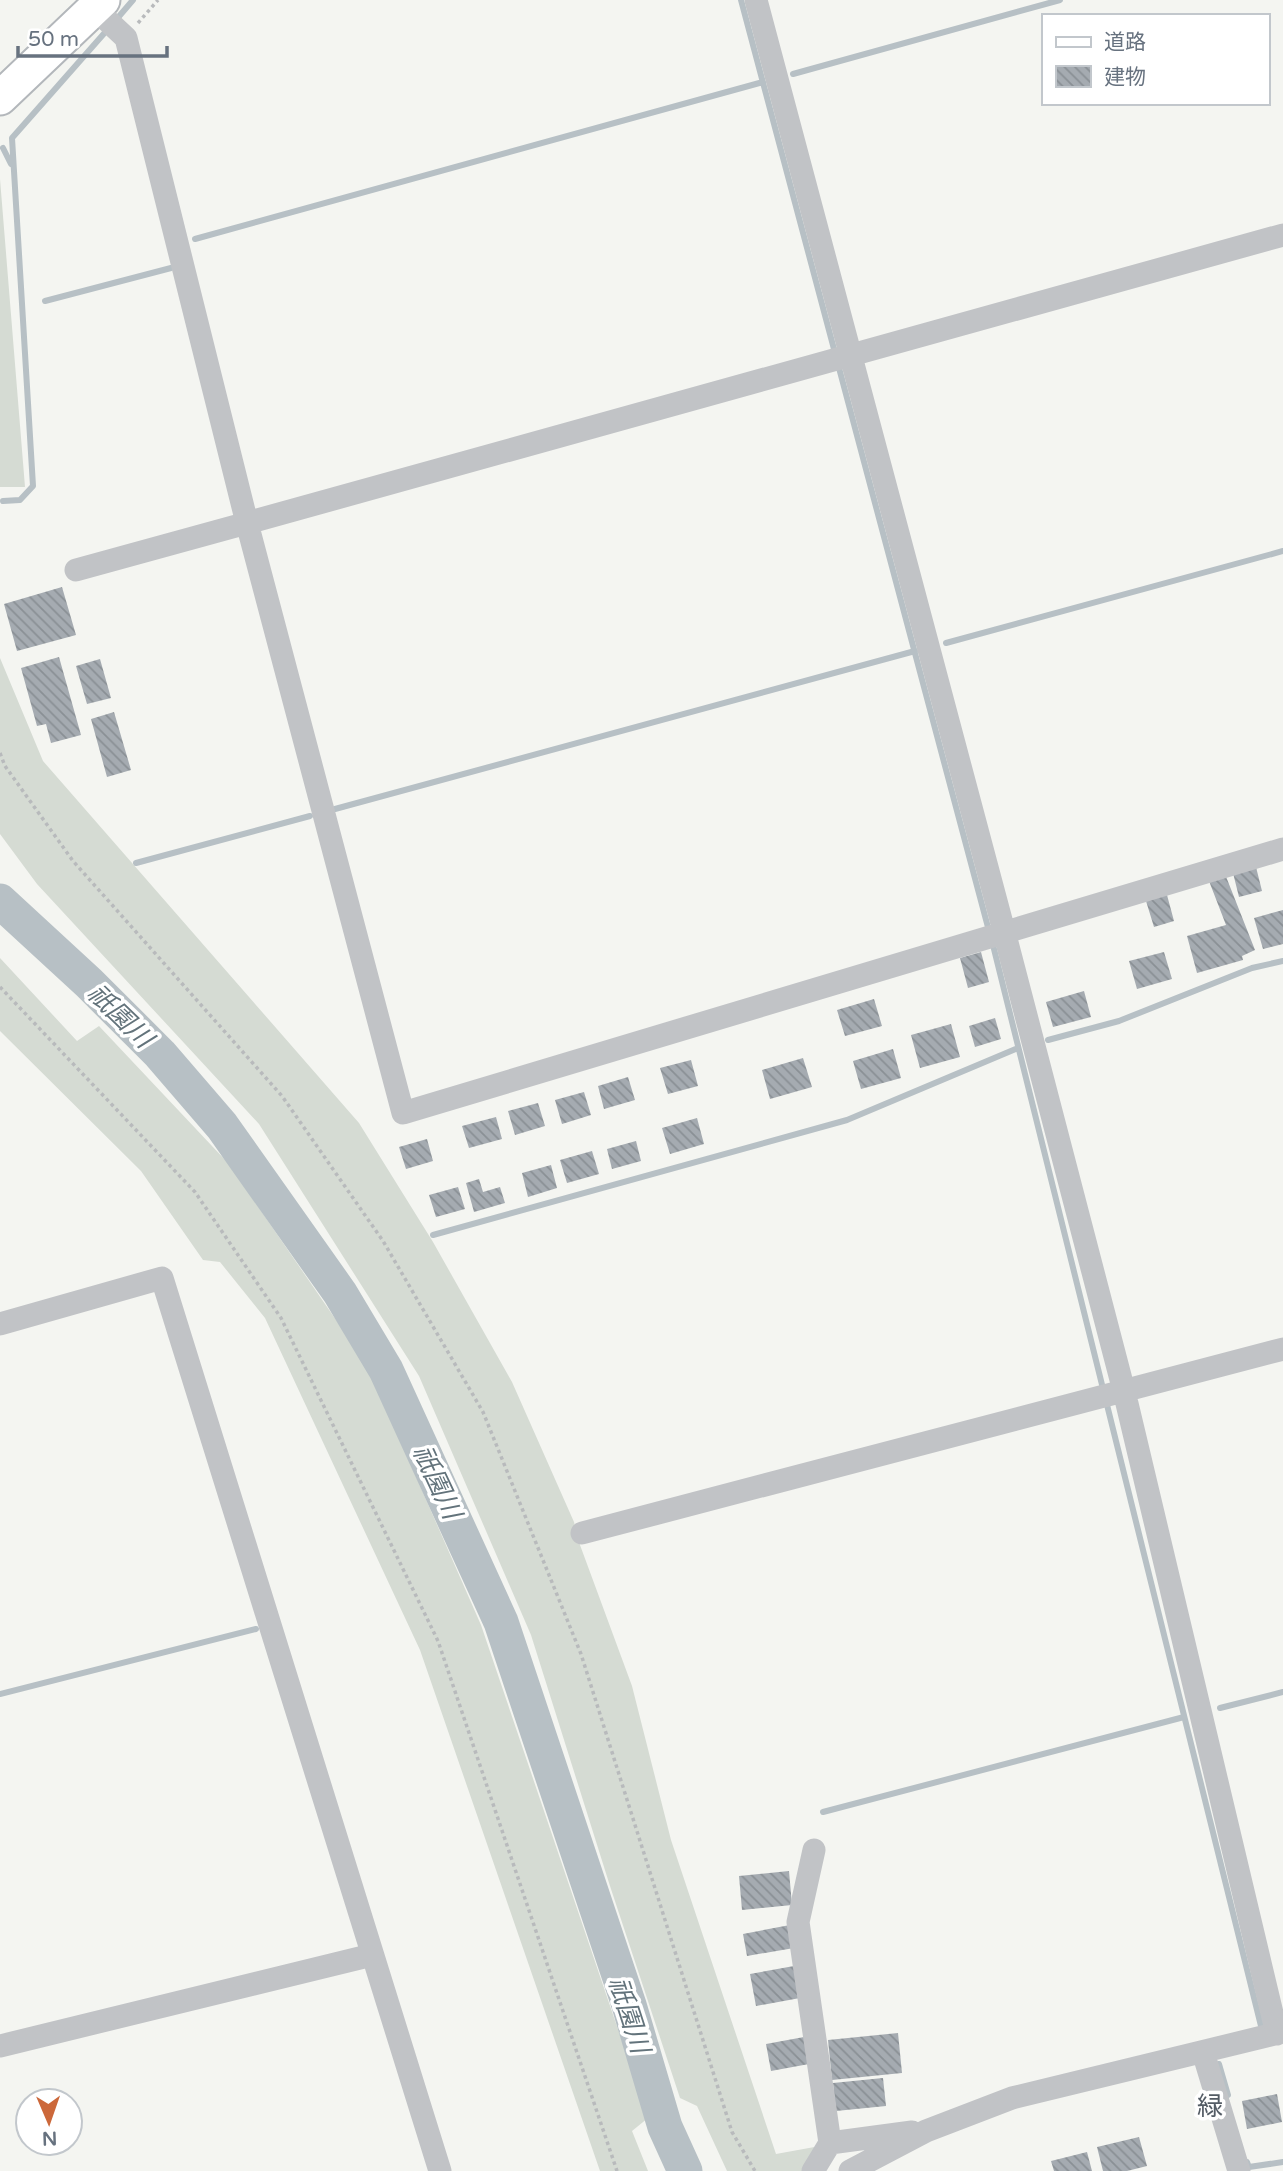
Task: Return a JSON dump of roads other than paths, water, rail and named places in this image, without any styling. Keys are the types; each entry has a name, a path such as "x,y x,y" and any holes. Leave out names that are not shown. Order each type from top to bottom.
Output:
{"main road":[{"path":"0,98 99,4"}],"street":[{"path":"756,0 851,355 993,934 1124,1391 1280,2033 1012,2098 926,2131 850,2171"},
{"path":"99,4 126,38 247,523 403,1113 1283,849"},
{"path":"76,570 1283,235"},
{"path":"0,1324 162,1278 440,2171"},
{"path":"582,1533 1283,1349"},
{"path":"813,2171 830,2143 798,1922 814,1850"},
{"path":"0,2046 372,1955"},
{"path":"1203,2052 1239,2171"},
{"path":"830,2143 926,2131"}],"waterway":[{"path":"115,21 133,0"},
{"path":"741,0 989,931"},
{"path":"793,74 1060,0"},
{"path":"3,501 20,500 33,486 12,138 108,29"},
{"path":"195,239 763,82"},
{"path":"3,148 11,164"},
{"path":"45,301 171,268"},
{"path":"946,643 1283,551"},
{"path":"335,809 915,651"},
{"path":"136,863 310,816"},
{"name":"祇園川","path":"0,901 89,983 160,1054 222,1126 340,1293 386,1370 501,1622 629,2005 665,2127 685,2171"},
{"path":"992,941 1262,2030"},
{"path":"1048,1040 1119,1021 1252,968 1283,961"},
{"path":"433,1235 847,1120 1018,1048"},
{"path":"0,1694 256,1629"},
{"path":"1220,1708 1283,1692"},
{"path":"823,1812 1184,1717"},
{"path":"1219,2064 1228,2095"},
{"path":"1247,2162 1249,2167 1283,2162"}],"district":[{"name":"緑","path":"1210,2106"}]}
